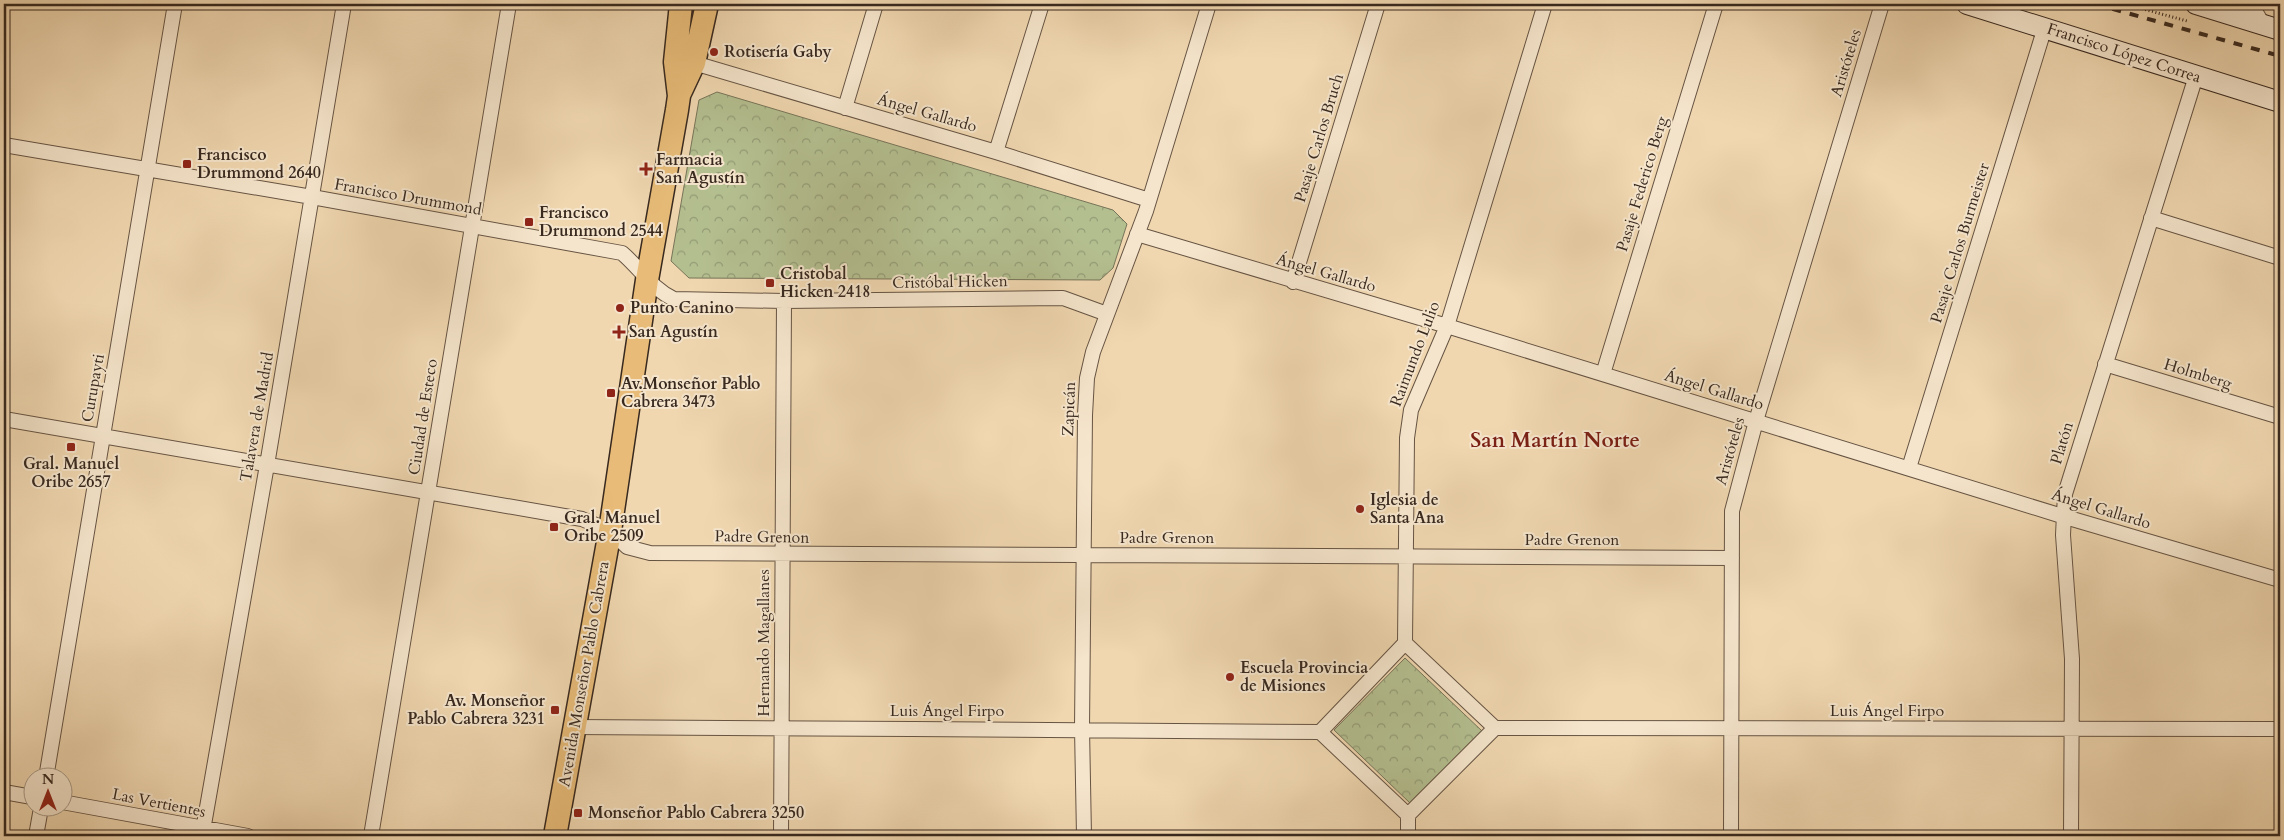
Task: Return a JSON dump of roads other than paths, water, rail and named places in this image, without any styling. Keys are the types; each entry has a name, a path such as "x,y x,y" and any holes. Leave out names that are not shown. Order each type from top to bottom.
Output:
{"main road":[{"name":"Avenida Monseñor Pablo Cabrera","path":"679,96 675,62 681,4"},
{"name":"Francisco López Correa","path":"1968,4 2280,102"},
{"path":"2196,4 2280,30"},
{"name":"Avenida Monseñor Pablo Cabrera","path":"555,836 573,727 610,531 647,280 679,96 694,62 707,5"}],"street":[{"name":"Curupayti","path":"48,768 175,4"},
{"name":"Talavera de Madrid","path":"203,833 344,4"},
{"name":"Ciudad de Esteco","path":"371,836 509,4"},
{"path":"845,108 876,4"},
{"path":"996,152 1042,4"},
{"name":"Zapicán","path":"1084,836 1082,728 1087,378 1093,352 1106,314 1149,200 1209,4"},
{"name":"Pasaje Carlos Bruch","path":"1293,282 1378,4"},
{"name":"Raimundo Lulio","path":"1405,644 1405,556 1409,419 1414,398 1447,326 1545,4"},
{"name":"Pasaje Federico Berg","path":"1602,374 1716,4"},
{"name":"Aristóteles","path":"1731,836 1732,511 1756,422 1882,4"},
{"path":"2257,4 2254,8 2261,24 2280,38"},
{"name":"Pasaje Carlos Burmeister","path":"1909,468 2045,28"},
{"name":"Ángel Gallardo","path":"694,62 996,152 1149,200"},
{"name":"Platón","path":"2072,836 2071,635 2062,516 2064,494 2196,76"},
{"name":"Francisco Drummond","path":"4,145 312,197 622,253 647,280"},
{"path":"2151,218 2280,258"},
{"name":"Ángel Gallardo","path":"1137,234 1293,282 1447,326 2062,516 2280,580"},
{"name":"Cristóbal Hicken","path":"647,280 674,299 784,301 1063,298 1106,314"},
{"name":"Hernando Magallanes","path":"781,836 781,555 784,301"},
{"name":"Holmberg","path":"2105,364 2280,417"},
{"name":"Padre Grenon","path":"4,419 582,519 610,531 627,547 650,553 1732,558"},
{"path":"1408,815 1320,732 1405,644 1495,728 1408,815 1408,836"},
{"name":"Luis Ángel Firpo","path":"573,727 781,730 1082,728 1320,732"},
{"name":"Luis Ángel Firpo","path":"1495,728 2280,729"},
{"path":"4,792 22,795"},
{"name":"Las Vertientes","path":"72,804 203,833 248,836"},
{"path":"36,836 39,818"}],"railway":[{"path":"2095,4 2280,56"}],"place":[{"name":"Rotisería Gaby","path":"714,52"},
{"name":"Francisco Drummond 2640","path":"187,164"},
{"name":"Farmacia San Agustín","path":"646,169"},
{"name":"Francisco Drummond 2544","path":"529,222"},
{"name":"Cristobal Hicken 2418","path":"770,283"},
{"name":"Punto Canino","path":"620,308"},
{"name":"San Agustín","path":"619,332"},
{"name":"Av.Monseñor Pablo Cabrera 3473","path":"611,393"},
{"name":"Gral. Manuel Oribe 2657","path":"71,447"},
{"name":"Iglesia de Santa Ana","path":"1360,509"},
{"name":"Gral. Manuel Oribe 2509","path":"554,527"},
{"name":"Escuela Provincia de Misiones","path":"1230,677"},
{"name":"Av. Monseñor Pablo Cabrera 3231","path":"555,710"},
{"name":"Monseñor Pablo Cabrera 3250","path":"578,813"}],"district":[{"name":"San Martín Norte","path":"1555,440"}]}
